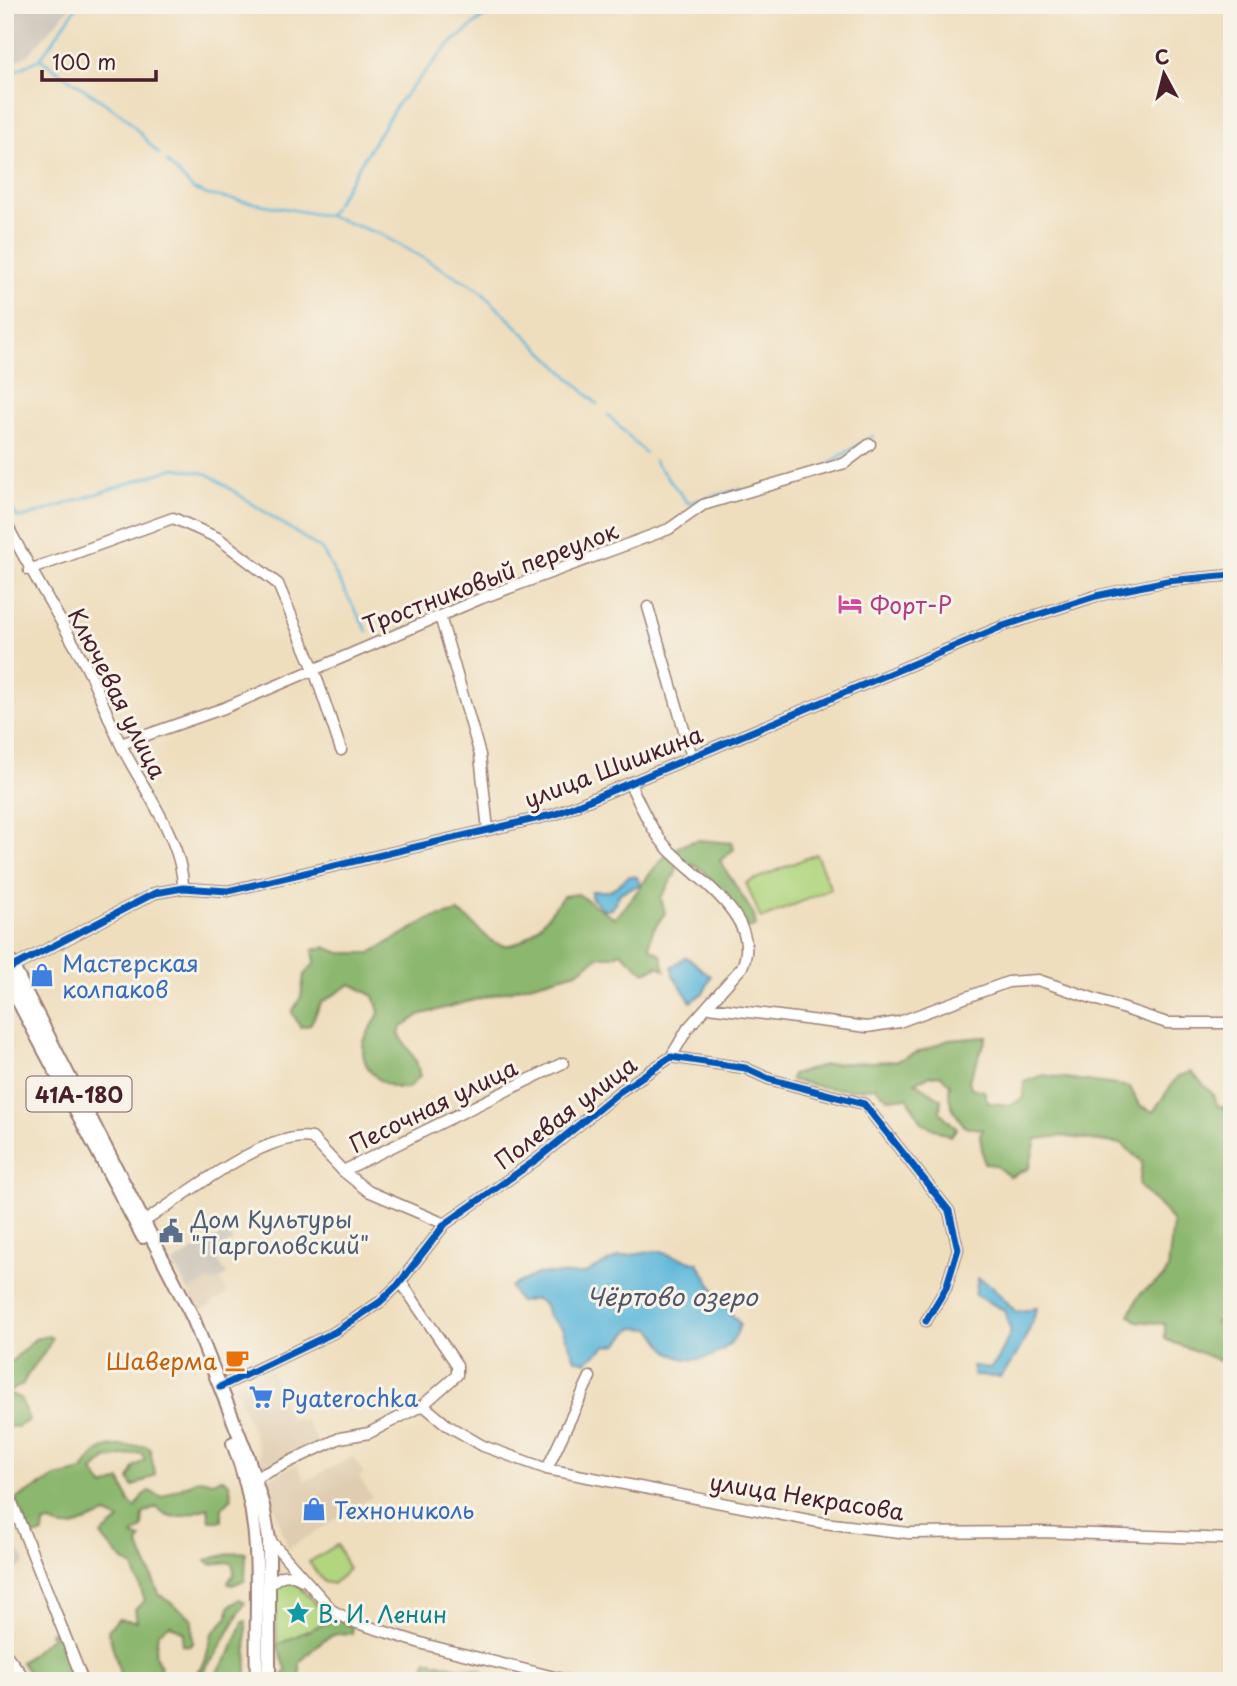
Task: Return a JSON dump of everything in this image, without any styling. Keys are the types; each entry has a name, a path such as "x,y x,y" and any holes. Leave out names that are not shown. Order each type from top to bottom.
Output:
{"main road":[{"name":"41А-180","path":"5,952 8,971 181,1311 239,1458 257,1533 257,1681"},
{"name":"41А-180","path":"8,971 145,1221 193,1318 255,1478 269,1539 269,1681"}],"street":[{"name":"Тростниковый переулок","path":"121,744 223,708 313,667 669,529 703,505 845,463 870,444"},
{"path":"29,570 173,518 218,538 250,559 278,584 313,667 341,750"},
{"name":"Ключевая улица","path":"5,521 29,570 84,663 121,744 179,858 183,888"},
{"name":"улица Шишкина","path":"8,971 155,893 183,888 228,891 556,814 1003,626 1096,596 1167,582 1232,575"},
{"path":"648,607 692,757"},
{"path":"440,617 481,755 488,830"},
{"path":"629,784 668,849 720,894 745,940 747,957 742,967 688,1028 671,1057"},
{"path":"709,1007 867,1027 899,1023 1008,982 1038,980 1084,994 1134,1015 1167,1023 1232,1023"},
{"name":"Полевая улица","path":"220,1387 335,1332 380,1302 401,1282 445,1224 536,1160 619,1092 671,1057 745,1068 769,1079 864,1104 949,1211 958,1249 946,1288 926,1321"},
{"name":"Песочная улица","path":"145,1221 253,1152 279,1140 312,1138 343,1171 563,1063"},
{"path":"343,1171 368,1191 445,1224"},
{"path":"255,1478 340,1438 369,1433 423,1405 457,1375 457,1365 401,1282"},
{"path":"547,1468 590,1377"},
{"name":"улица Некрасова","path":"423,1405 447,1425 483,1446 547,1468 880,1531 1041,1532 1232,1539"},
{"path":"5,1485 83,1681"},
{"path":"269,1539 333,1611 354,1622 438,1648 570,1681"},
{"path":"269,1586 278,1577 287,1575 309,1584"},
{"path":"5,1653 27,1681"}],"shaded area":[{"path":"5,5 72,5 27,56 5,66"},
{"path":"227,1231 233,1241 213,1252 227,1275 212,1284 210,1280 188,1291 173,1263"},
{"path":"220,1279 228,1294 199,1312 188,1291 210,1280 213,1284"},
{"path":"271,1369 290,1420 297,1417 300,1422 305,1419 319,1445 264,1474 256,1441 234,1384"},
{"name":"Технониколь","path":"353,1457 364,1474 359,1477 372,1497 288,1549 266,1480 297,1464 305,1481"},
{"path":"5,1531 26,1562 5,1580"}],"green space":[{"path":"699,840 732,843 734,849 720,861 754,915 756,926 749,929 703,870 678,857 676,872 661,898 665,913 650,938 650,948 661,955 665,970 658,966 645,973 621,952 612,956 600,956 577,972 419,1015 401,1028 399,1034 416,1061 420,1076 408,1088 382,1082 365,1061 364,1042 379,1012 374,996 351,984 321,1003 310,1025 300,1027 292,1012 301,997 304,975 315,963 313,950 325,947 340,953 370,953 430,919 458,912 491,940 502,945 512,945 532,933 563,896 578,894 614,918 661,861 684,844"},
{"path":"816,854 831,889 761,919 746,883"},
{"path":"987,1037 969,1080 971,1088 984,1091 988,1103 1011,1105 1023,1098 1024,1082 1043,1075 1130,1087 1139,1105 1153,1112 1177,1077 1191,1072 1212,1093 1218,1106 1232,1109 1232,1318 1215,1322 1228,1348 1219,1361 1165,1339 1165,1324 1137,1321 1129,1315 1140,1294 1164,1277 1168,1269 1173,1223 1165,1211 1139,1186 1142,1162 1122,1144 1061,1136 1036,1139 1029,1168 1010,1177 996,1166 984,1163 980,1135 983,1129 965,1127 950,1102 950,1084 941,1075 915,1082 941,1099 940,1112 957,1129 950,1136 923,1124 907,1097 889,1099 875,1087 843,1089 791,1080 792,1075 827,1064 896,1061 949,1040"},
{"path":"48,1336 52,1338 49,1345 23,1384 7,1393 20,1398 29,1420 17,1427 5,1426 5,1361 12,1361 35,1339"},
{"path":"146,1446 150,1449 155,1475 133,1487 129,1479 134,1467 145,1460 141,1453 106,1459 93,1471 104,1487 121,1480 129,1502 136,1508 142,1496 149,1491 161,1497 200,1479 213,1482 221,1478 229,1483 232,1498 222,1508 222,1521 210,1521 208,1508 174,1516 156,1507 143,1514 142,1528 133,1536 141,1539 138,1544 159,1594 192,1618 193,1643 190,1646 182,1645 184,1632 170,1625 158,1633 155,1655 161,1667 154,1681 122,1681 108,1630 118,1619 137,1621 135,1609 145,1601 133,1567 116,1553 101,1535 120,1520 107,1514 72,1527 48,1522 44,1524 43,1533 31,1537 16,1499 56,1477 83,1471 102,1449"},
{"path":"337,1545 349,1569 333,1584 324,1582 309,1562"},
{"path":"237,1552 246,1553 245,1580 232,1585 228,1582 234,1574 233,1565 229,1562 210,1564 206,1560"},
{"path":"291,1578 323,1612 336,1618 277,1645 275,1588 279,1581"},
{"path":"240,1599 245,1602 217,1653 196,1681 182,1681 195,1674 205,1662 212,1634 228,1617 229,1607"},
{"path":"336,1618 352,1627 352,1634 336,1634 317,1645 300,1662 300,1681 277,1681 287,1671 277,1645"},
{"path":"246,1621 247,1681 211,1681 231,1652 243,1622"},
{"path":"56,1630 77,1681 35,1681 21,1662 52,1637 50,1632"},
{"path":"427,1660 457,1668 480,1669 490,1679 421,1681"}],"water":[{"path":"629,876 637,877 640,885 621,892 611,909 604,910 591,897 591,891 610,891"},
{"path":"685,957 711,976 704,992 691,1002 673,975 672,967"},
{"name":"Чёртово озеро","path":"657,1251 698,1263 722,1303 740,1324 732,1341 725,1348 699,1359 679,1357 667,1349 652,1329 632,1328 618,1344 606,1346 586,1362 575,1359 562,1328 548,1316 545,1305 537,1299 519,1302 510,1287 537,1274 584,1274 618,1257"},
{"path":"978,1278 992,1286 1016,1312 1037,1308 1022,1345 1000,1377 974,1376 972,1366 990,1368 998,1360 1011,1332 1004,1310 975,1295"}],"waterway":[{"path":"5,76 40,59 78,5"},
{"path":"328,216 398,103 449,45 498,5"},
{"path":"40,59 124,116 159,154"},
{"path":"167,162 193,189 208,195 328,216 380,234 477,288 597,404"},
{"path":"608,415 645,453"},
{"path":"831,462 873,436"},
{"path":"654,461 688,503 741,489"},
{"path":"5,497 17,517 26,517 175,468 208,474 322,550 367,631"}],"cycle path":[{"path":"5,971 155,893 183,888 228,891 556,814 1003,626 1096,596 1167,581 1232,575"},
{"path":"220,1387 335,1332 380,1302 398,1285 445,1224 536,1160 619,1092 671,1057 745,1068 769,1079 864,1104 949,1211 958,1249 946,1288 926,1321"}],"place":[{"name":"Форт-Р","path":"850,604"},
{"name":"Мастерская колпаков","path":"42,975"},
{"name":"Дом Культуры \"Парголовский\"","path":"171,1231"},
{"name":"Шаверма","path":"237,1360"},
{"name":"Pyaterochka","path":"261,1397"},
{"name":"Технониколь","path":"314,1509"},
{"name":"В. И. Ленин","path":"298,1613"}]}
